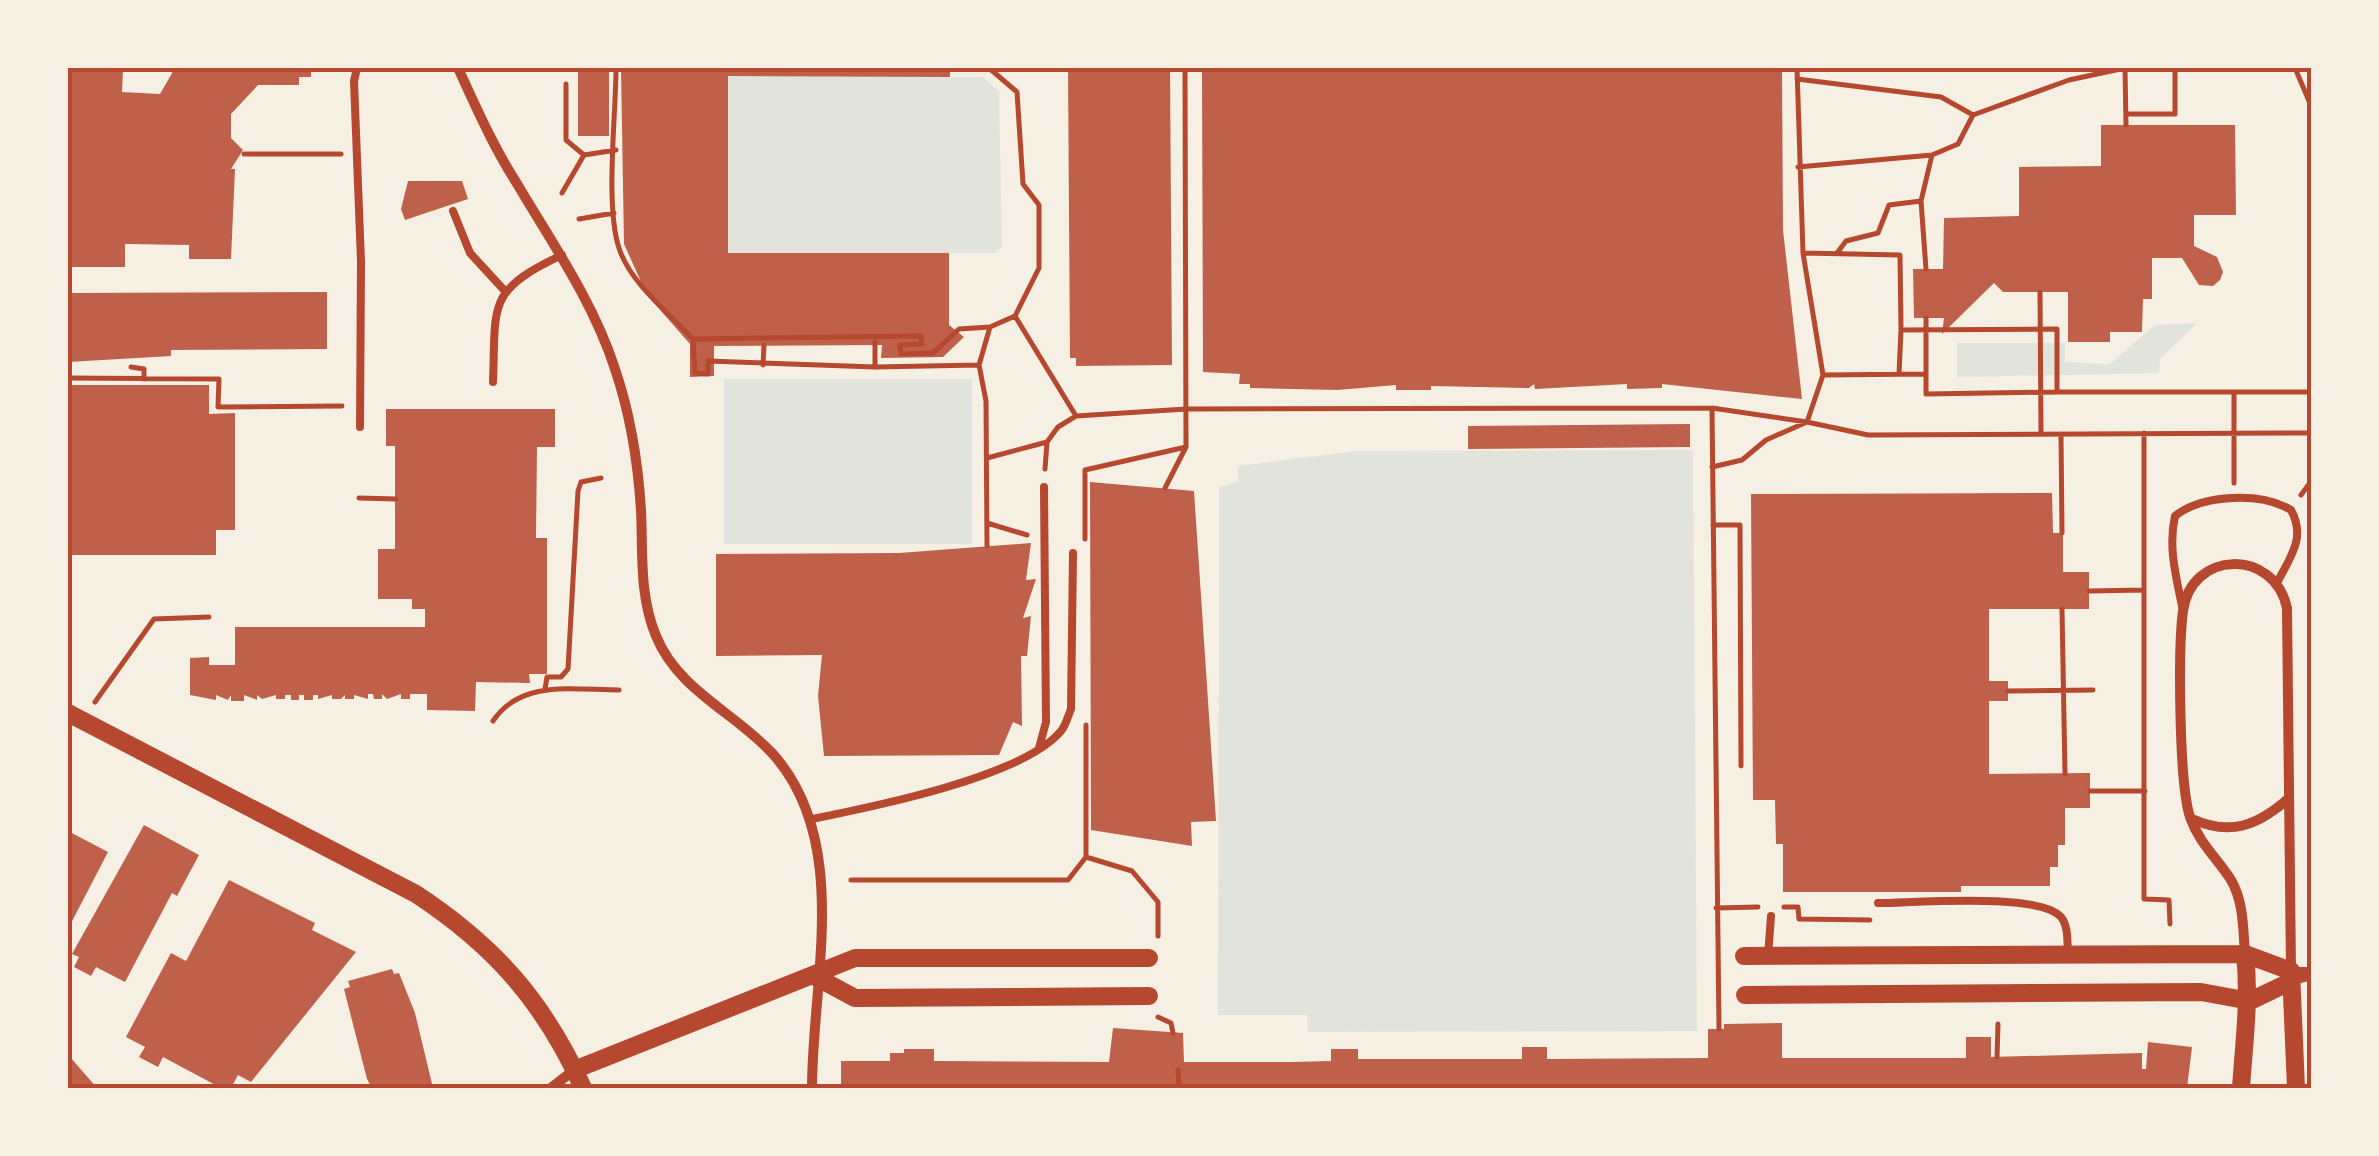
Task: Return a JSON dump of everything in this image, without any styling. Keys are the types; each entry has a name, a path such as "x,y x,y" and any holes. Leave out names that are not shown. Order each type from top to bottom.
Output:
{"street":[{"path":"458,68 514,180 562,255 615,368 629,422 640,507 643,586 656,638 674,669 770,751 794,781 812,819 818,856 812,1088"},
{"path":"2241,1088 2243,1030 2250,1001 2236,892 2202,844 2185,798 2183,609 2200,576 2212,568 2246,566 2263,570 2278,581 2287,608 2296,1088"},
{"path":"68,713 416,894 458,922 520,981 583,1088"},
{"path":"2191,819 2208,826 2239,828 2256,824 2288,800"},
{"path":"1744,956 2244,954 2291,976"},
{"path":"550,1088 574,1070 816,977 855,958 1148,958"},
{"path":"1746,995 2201,992 2250,1001 2291,976"},
{"path":"816,977 855,998 1148,996"}],"lane":[{"path":"357,68 354,154 361,261 360,427"},
{"path":"452,211 470,253 504,290"},
{"path":"493,382 496,309 504,290 562,255"},
{"path":"1038,748 1046,722 1044,487"},
{"path":"2183,609 2172,557 2176,516 2202,501 2281,504 2297,521 2297,544 2278,581"},
{"path":"812,819 988,774 1038,748 1062,730 1071,709 1073,553"},
{"path":"1878,903 2034,904 2060,916 2066,927 2068,955"},
{"path":"1768,956 1771,916"},
{"path":"2291,976 2312,973"}],"path":[{"path":"616,68 614,213 619,249 636,277 693,339 695,374 708,374 708,361 875,367 979,365"},
{"path":"693,339 921,336 922,344 900,344 901,354 933,353 959,329 990,327 1015,316 1039,268 1039,205 1023,184 1016,92 989,68"},
{"path":"1164,488 1186,447 1185,68"},
{"path":"1712,466 1742,460 1766,440 1808,422 1824,375 1803,253 1796,68"},
{"path":"1798,167 1932,154 1958,144 1973,114 2069,80 2125,68 2126,125"},
{"path":"2126,114 2176,114 2175,68"},
{"path":"2296,68 2312,108"},
{"path":"1797,79 1941,97 1973,114"},
{"path":"566,84 566,140 584,155 616,150"},
{"path":"244,154 354,154"},
{"path":"1926,268 1921,201 1932,154"},
{"path":"562,193 584,155"},
{"path":"1838,253 1846,241 1878,233 1889,205 1921,201"},
{"path":"579,219 614,213"},
{"path":"1803,253 1900,256 1898,374"},
{"path":"2040,292 2042,434"},
{"path":"1015,316 1076,416"},
{"path":"1926,318 1926,394 2312,392"},
{"path":"987,546 986,401 979,365 990,327"},
{"path":"1901,330 2057,329 2057,392"},
{"path":"875,337 875,367"},
{"path":"763,365 764,344"},
{"path":"130,367 144,369 144,379"},
{"path":"1824,375 1926,374"},
{"path":"68,378 218,380 218,407 360,406"},
{"path":"2234,393 2234,500"},
{"path":"1712,408 1719,1030"},
{"path":"1044,487 1046,442 1058,426 1076,416 1186,410 1712,408 1868,435 2312,433"},
{"path":"2144,433 2144,899 2169,900 2170,924"},
{"path":"2061,434 2062,534"},
{"path":"987,458 1046,442"},
{"path":"1086,548 1085,470 1186,447"},
{"path":"545,689 548,677 561,677 568,669 578,492 581,482 600,478"},
{"path":"360,498 396,498"},
{"path":"987,523 1044,540"},
{"path":"1712,525 1740,526 1741,766"},
{"path":"2089,591 2144,590"},
{"path":"2062,609 2065,774"},
{"path":"104,684 154,619 209,616"},
{"path":"494,722 504,706 545,689 619,690"},
{"path":"2008,690 2093,690"},
{"path":"850,880 1068,880 1086,857 1086,722"},
{"path":"2090,791 2145,791"},
{"path":"1716,910 1765,907"},
{"path":"1782,907 1798,907 1798,920 1882,920"},
{"path":"1997,1057 1998,1024"},
{"path":"1178,1070 1179,1088"}],"shaded area":[{"path":"728,76 983,77 999,92 1002,247 994,253 728,253"},
{"path":"2197,323 2160,359 2159,373 1957,377 1957,343 2065,343 2065,362 2110,364 2155,325"},
{"path":"724,379 972,379 972,544 724,544"},
{"path":"1693,450 1697,1031 1308,1032 1307,1015 1218,1015 1219,487 1238,482 1238,466 1355,451"}],"building":[{"path":"68,68 118,68 123,70 122,92 160,94 175,68 311,68 311,77 299,77 299,85 258,85 231,114 231,138 243,150 231,169 235,169 231,259 189,259 189,245 125,244 125,267 68,267"},
{"path":"578,68 609,68 609,136 578,136"},
{"path":"621,68 950,68 950,77 728,76 728,253 949,253 949,325 964,337 943,357 881,358 882,345 714,346 714,376 690,377 690,344 647,295 624,244"},
{"path":"1068,68 1170,68 1172,365 1076,366 1076,358 1070,358"},
{"path":"1202,68 1782,68 1783,230 1802,399 1662,384 1662,388 1627,389 1627,384 1535,389 1534,384 1529,388 1431,386 1431,390 1396,390 1396,385 1337,390 1250,388 1250,384 1239,384 1240,374 1203,372"},
{"path":"2101,125 2235,125 2236,215 2194,215 2194,246 2217,257 2223,272 2220,280 2213,286 2199,285 2182,258 2152,258 2152,299 2143,299 2142,332 2110,332 2110,342 2068,342 2068,292 2003,292 1994,283 1942,334 1944,318 1914,318 1913,269 1943,269 1944,218 2019,216 2019,167 2101,166"},
{"path":"408,181 462,181 468,199 405,220 401,209"},
{"path":"327,292 327,349 171,350 171,356 68,362 68,293"},
{"path":"68,385 209,385 209,414 235,413 235,530 216,530 216,555 68,555"},
{"path":"386,409 555,409 555,447 537,447 536,538 547,538 547,674 529,674 530,683 476,682 475,711 427,710 427,694 410,694 410,699 401,699 401,694 387,699 382,694 382,699 374,699 373,694 368,694 368,699 354,695 354,699 345,699 345,695 332,699 332,695 318,699 318,695 313,695 313,700 304,700 304,695 291,700 291,695 285,695 285,699 276,699 276,695 262,699 257,695 257,700 244,695 244,701 231,701 231,695 228,700 216,695 216,700 190,695 190,658 209,657 209,665 235,665 235,627 425,627 425,609 412,609 412,599 378,599 378,549 395,549 395,446 386,446"},
{"path":"1690,424 1690,447 1468,449 1468,426"},
{"path":"1090,482 1194,491 1216,821 1191,822 1192,846 1091,830"},
{"path":"2052,493 2053,533 2063,533 2063,572 2089,572 2089,609 1989,609 1989,681 2008,681 2008,701 1989,701 1989,774 2090,773 2090,808 2065,808 2065,845 2058,845 2058,867 2050,867 2050,886 1961,886 1961,892 1783,892 1783,844 1776,844 1775,800 1753,800 1751,494"},
{"path":"1031,543 1026,580 1036,579 1023,618 1031,616 1027,656 1021,656 1022,726 1013,722 999,755 824,756 818,696 822,655 716,656 716,554 899,553"},
{"path":"144,825 199,855 177,896 172,893 125,982 96,967 91,976 74,967 79,957 72,954"},
{"path":"68,831 108,852 68,929"},
{"path":"229,880 315,923 312,930 356,952 251,1082 238,1075 231,1088 221,1088 163,1057 158,1067 139,1057 145,1047 126,1037 171,953 186,961"},
{"path":"392,969 394,974 399,973 415,1013 433,1088 372,1088 367,1079 344,989 350,987 348,981"},
{"path":"1782,1023 1782,1058 1966,1058 1966,1037 1991,1037 1991,1057 2142,1053 2142,1069 2146,1069 2148,1042 2192,1047 2187,1088 841,1088 841,1061 890,1061 890,1053 904,1053 904,1049 934,1049 934,1061 1109,1062 1113,1028 1183,1033 1184,1062 1292,1062 1331,1061 1331,1049 1358,1049 1358,1059 1522,1059 1522,1047 1547,1047 1547,1059 1708,1058 1708,1029 1724,1029 1724,1024"},
{"path":"71,1058 97,1088 68,1088"}]}
